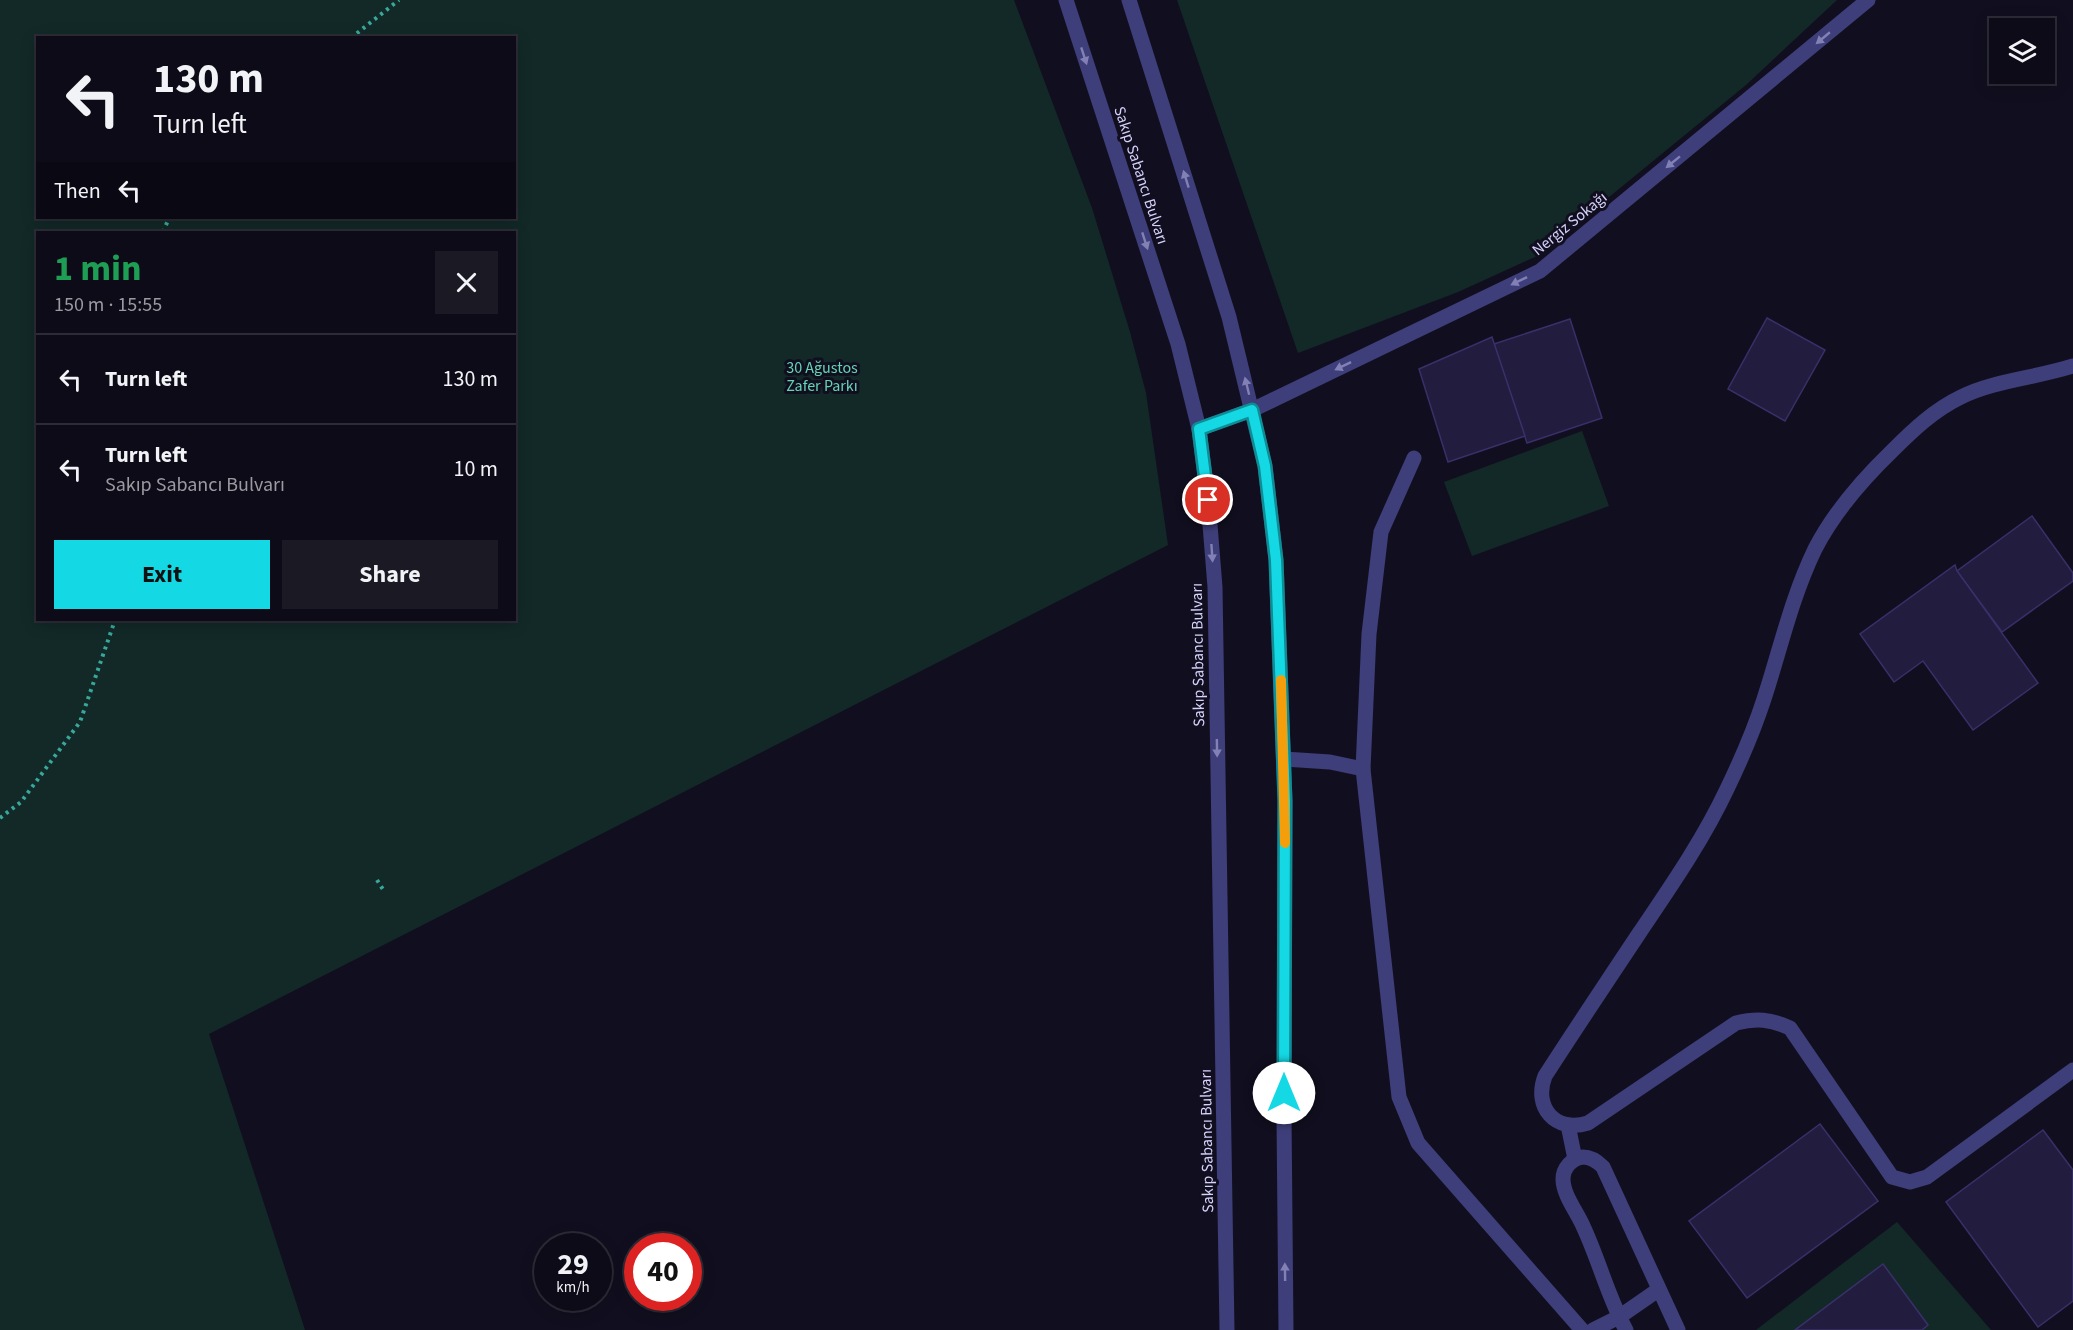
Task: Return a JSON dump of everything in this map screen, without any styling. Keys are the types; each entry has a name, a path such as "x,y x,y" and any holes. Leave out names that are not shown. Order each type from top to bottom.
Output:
{"street":[{"name":"Sakıp Sabancı Bulvarı","path":"1066,0 1178,344 1199,429 1208,500 1215,587 1227,1330"},
{"path":"1129,0 1229,317 1265,466 1276,560 1284,759 1286,1330"},
{"name":"Nergiz Sokağı","path":"1199,429 1252,410 1540,271 1868,0"},
{"path":"2073,366 2048,374 1988,386 1941,408 1921,422 1863,478 1838,512 1816,547 1800,581 1787,617 1764,700 1710,822 1672,886 1545,1076 1540,1096 1550,1116 1558,1122 1578,1126 1588,1123 1736,1023 1763,1020 1777,1022 1790,1028 1892,1177 1910,1182 1927,1177 2073,1070"},
{"path":"1414,458 1381,532 1369,634 1363,769 1399,1096 1418,1143 1582,1330"},
{"path":"1284,759 1330,762 1363,769"},
{"path":"1568,1125 1575,1159"},
{"path":"1622,1323 1563,1182 1563,1173 1568,1165 1582,1157 1590,1158 1603,1167 1678,1330"},
{"path":"1593,1330 1622,1323 1658,1290"}],"path":[{"path":"354,36 399,0"},
{"path":"0,818 21,801 80,722 115,621"},
{"path":"377,880 384,891"}],"green space":[{"name":"30 Ağustos Zafer Parkı","path":"0,0 1014,0 1092,208 1130,332 1146,393 1168,545 209,1034 305,1330 0,1330"},
{"path":"1177,0 1837,0 1746,85 1537,256 1458,292 1298,353"},
{"path":"1582,431 1609,506 1472,556 1444,482"},
{"path":"1897,1222 1991,1330 1756,1330"}],"building":[{"path":"1767,318 1825,350 1785,421 1728,389"},
{"path":"1570,319 1602,418 1527,443 1494,344"},
{"path":"1492,337 1525,436 1448,462 1419,369"},
{"path":"2032,516 2073,573 2073,581 2002,632 1957,571"},
{"path":"1955,565 1957,571 2038,683 1973,730 1923,661 1894,682 1860,634"},
{"path":"1820,1124 1878,1201 1747,1298 1689,1221"},
{"path":"2043,1130 2073,1170 2073,1301 2038,1327 1946,1202"},
{"path":"1883,1264 1928,1325 1922,1330 1795,1330"}],"slow traffic":[{"path":"1281,680 1285,843"}],"route":[{"path":"1208,500 1199,429 1252,410 1265,466 1276,560 1285,801 1284,1093"}]}
